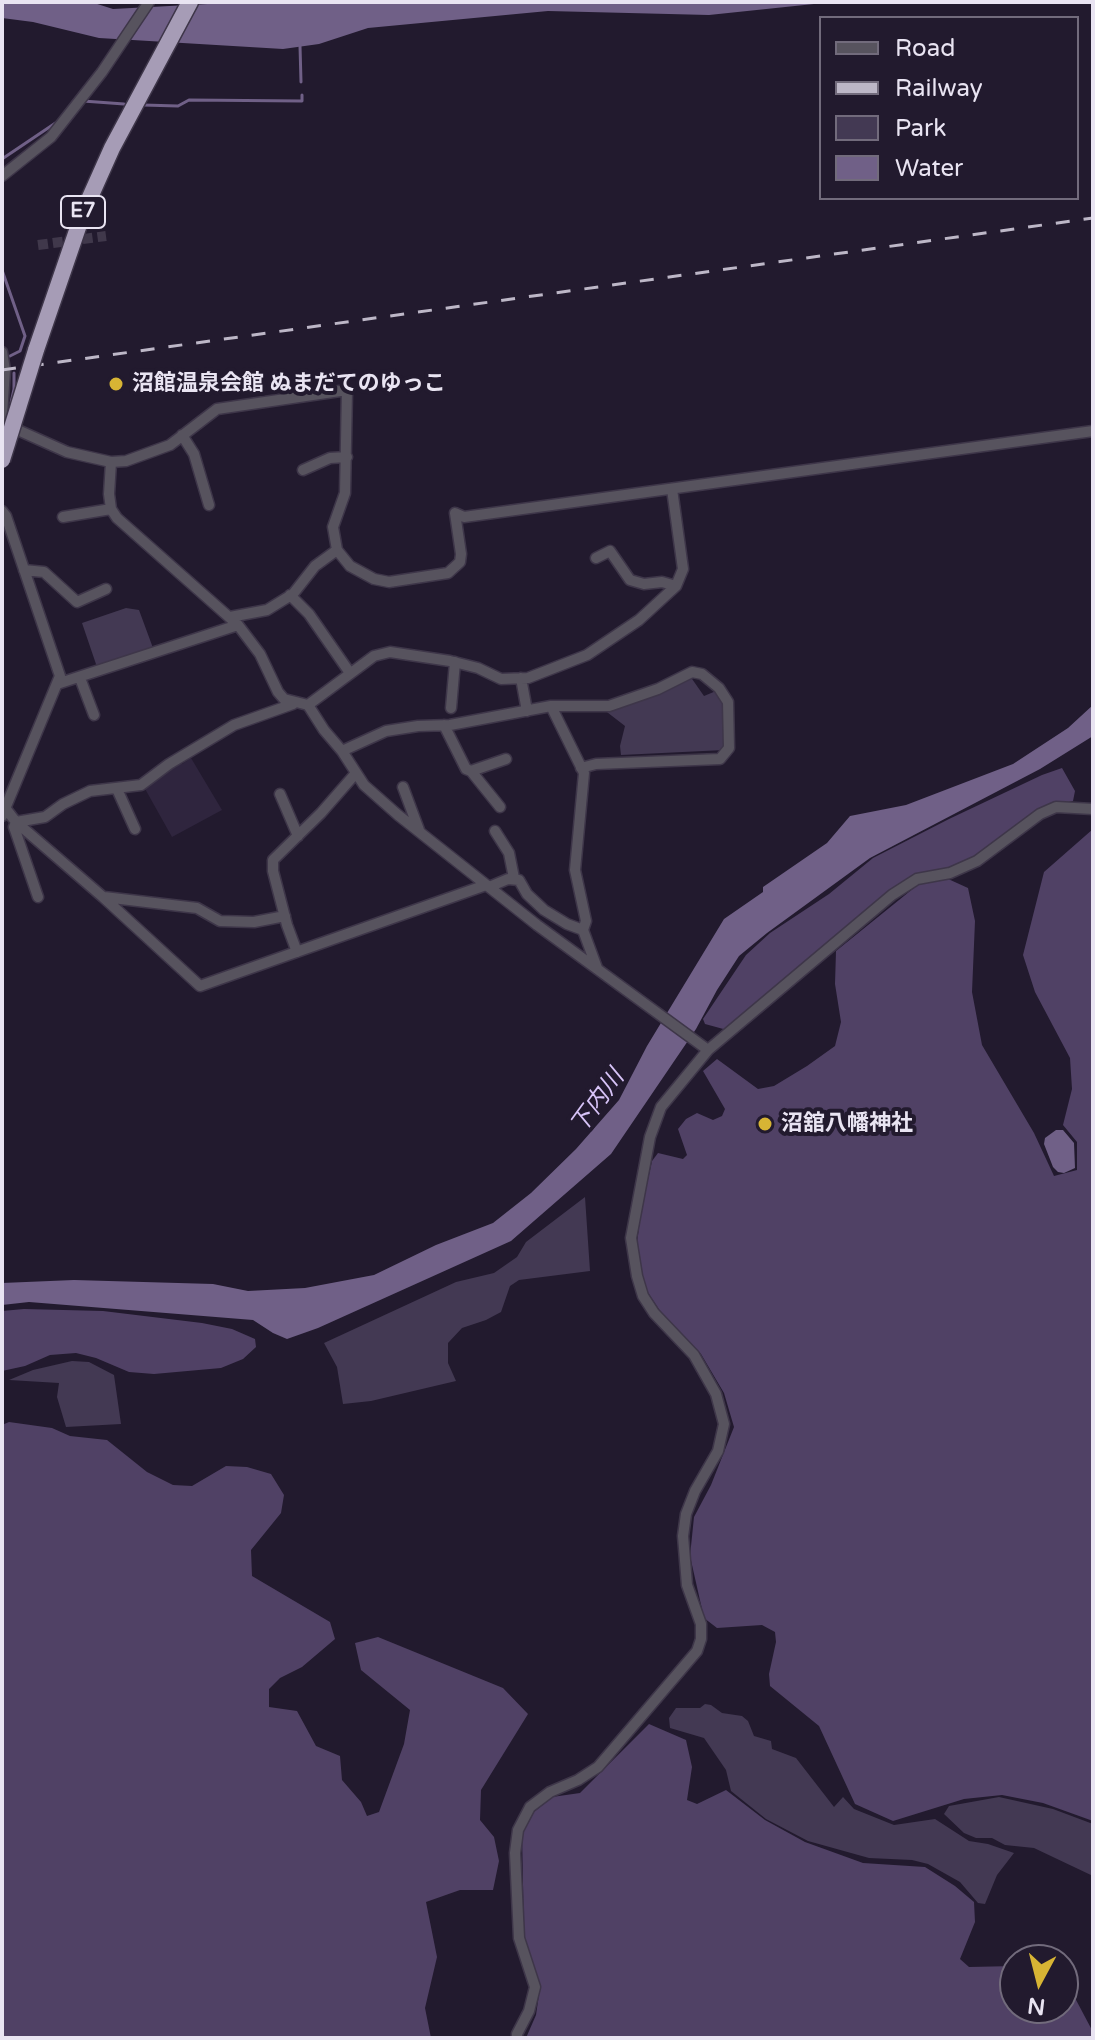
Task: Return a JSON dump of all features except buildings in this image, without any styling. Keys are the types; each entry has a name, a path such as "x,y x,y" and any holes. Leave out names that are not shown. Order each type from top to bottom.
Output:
{"highway":[{"name":"E7","path":"2,460 83,213 146,80 190,2"}],"street":[{"path":"2,176 51,137 102,72 149,2"},
{"path":"2,352 5,370 2,415"},
{"path":"2,423 67,452 111,462 152,454 170,445 217,409 347,390 345,493 333,527 337,550 350,566 374,579 389,582 448,573 460,562 455,513 464,517 1093,431"},
{"path":"182,435 194,454 209,505"},
{"path":"303,470 330,458 347,457"},
{"path":"111,462 111,509 117,518 234,621 260,654 284,699 308,705 374,656 390,652 455,662 501,679 548,672 587,655 639,620 676,586 683,569 672,489"},
{"path":"63,517 111,509"},
{"path":"2,511 60,676 4,813 103,897 200,986 514,878 544,910 583,930"},
{"path":"57,684 267,610 290,595 315,566 337,550"},
{"path":"596,558 610,551 630,580 676,586"},
{"path":"24,570 44,572 77,602 106,589"},
{"path":"290,595 309,614 350,673"},
{"path":"451,708 455,662"},
{"path":"342,751 386,731 444,725 551,706 609,706 658,689 692,672 702,674 719,688 728,702 729,748 720,759 596,764 581,768"},
{"path":"80,678 94,715"},
{"path":"521,678 527,711"},
{"path":"16,822 45,817 90,791 141,785 169,764 234,725 295,703"},
{"path":"308,705 364,785 488,886 630,994 705,1046"},
{"path":"551,706 581,768 584,794 575,870 586,921 583,930 598,970"},
{"path":"444,725 463,765 500,807"},
{"path":"471,771 506,759"},
{"path":"297,952 273,871 273,860 356,773"},
{"path":"403,787 420,832"},
{"path":"117,789 135,829"},
{"path":"280,794 298,836"},
{"path":"517,2038 535,1987 519,1938 515,1853 518,1830 530,1807 550,1792 598,1767 697,1651 701,1639 701,1624 687,1585 683,1536 686,1514 718,1451 724,1424 716,1394 694,1355 654,1313 643,1296 637,1276 631,1238 654,1123 666,1098 705,1046 904,887 917,879 950,873 977,861 1048,810 1071,806 1093,809"},
{"path":"16,822 14,827 38,897"},
{"path":"495,831 509,853 514,878"},
{"path":"103,897 197,908 220,921 254,922 285,916"},
{"path":"666,1098 691,1078 722,1044"}],"shaded area":[{"path":"191,758 222,810 172,837 144,787 179,761 182,764"},
{"path":"1062,768 1075,791 1073,801 1064,803 976,858 948,870 916,875 727,1030 705,1024 703,1019 746,955 770,933 829,894 873,858 949,819"},
{"path":"1093,829 1093,1821 1043,1803 1002,1795 964,1799 893,1821 855,1804 819,1726 770,1686 775,1632 762,1625 717,1628 704,1618 690,1556 694,1517 711,1485 734,1427 724,1393 701,1354 662,1314 643,1285 636,1250 641,1212 652,1161 658,1153 683,1159 687,1155 678,1129 686,1119 697,1113 713,1120 722,1116 725,1109 703,1071 717,1059 758,1089 774,1086 835,1046 841,1022 835,984 836,951 920,883 946,878 968,888 975,921 972,992 982,1045 1034,1133 1054,1176 1077,1170 1077,1142 1063,1125 1072,1089 1070,1058 1035,992 1023,955 1044,872"},
{"path":"2,1311 103,1311 202,1323 232,1329 255,1339 256,1347 243,1359 221,1368 154,1374 129,1372 76,1353 50,1355 25,1366 2,1371"},
{"path":"9,1422 52,1428 70,1436 107,1440 147,1472 173,1485 192,1486 226,1466 247,1467 271,1474 284,1495 281,1513 251,1550 252,1576 330,1622 335,1639 269,1689 269,1707 297,1711 316,1746 340,1756 342,1780 361,1802 367,1816 379,1812 404,1744 410,1710 361,1670 355,1643 378,1637 503,1688 528,1714 481,1790 480,1820 494,1837 499,1861 493,1890 460,1890 426,1902 437,1957 425,2008 431,2038 2,2038 2,1425"},
{"path":"649,1724 686,1740 692,1767 687,1800 697,1804 726,1790 765,1820 805,1842 863,1863 925,1867 974,1902 975,1922 960,1959 969,1967 999,1966 999,2024 1079,2024 1079,2006 1093,2038 526,2038 536,2015 540,1987 524,1938 522,1833 534,1812 552,1797 580,1793"}],"green space":[{"path":"126,608 139,610 153,648 97,667 82,623"},
{"path":"690,676 704,696 716,691 724,704 724,750 621,755 625,726 603,709"},
{"path":"585,1197 590,1271 519,1280 510,1286 501,1312 462,1328 448,1343 448,1363 456,1381 371,1401 343,1404 337,1367 324,1343 456,1282 494,1273 517,1257 526,1242"},
{"path":"72,1361 89,1362 114,1375 121,1424 66,1427 57,1397 59,1383 9,1380 33,1370"},
{"path":"705,1704 722,1713 742,1716 748,1721 754,1736 771,1741 772,1749 796,1758 834,1807 843,1797 854,1809 894,1825 935,1819 969,1841 1014,1853 997,1875 985,1904 978,1903 960,1882 928,1864 869,1858 808,1841 766,1819 731,1791 726,1770 704,1738 670,1728 669,1718 676,1708 700,1708"},
{"path":"999,1797 1053,1809 1093,1824 1093,1876 1034,1848 1005,1845 992,1838 976,1838 964,1833 944,1814 949,1806"}],"water":[{"path":"2,2 91,2 113,9 245,2 833,2 709,15 548,11 368,28 319,44 283,49 99,38 2,18"},
{"path":"1093,705 1093,736 1040,769 870,858 739,956 696,1029 611,1154 511,1241 287,1339 253,1320 29,1302 2,1305 2,1283 74,1280 213,1284 248,1291 305,1288 374,1275 436,1245 493,1223 531,1193 576,1149 619,1100 647,1046 724,919 763,892 763,887 827,843 850,816 906,805 1013,764 1068,728"},
{"path":"1056,1130 1063,1130 1074,1143 1075,1168 1064,1173 1053,1167 1044,1144 1045,1138"}],"waterway":[{"path":"300,46 301,82"},
{"path":"143,105 178,106 189,100 302,101 302,95"},
{"path":"83,101 124,104"},
{"path":"2,159 57,122"},
{"path":"2,270 25,336 20,351 10,356"},
{"path":"11,403 14,373"}],"tunnel":[{"path":"38,245 106,236"}],"railway":[{"path":"2,370 1093,218"}],"place":[{"name":"沼館温泉会館 ぬまだてのゆっこ","path":"116,384"},
{"name":"沼舘八幡神社","path":"765,1124"}],"water label":[{"name":"下内川","path":"598,1102"}]}
